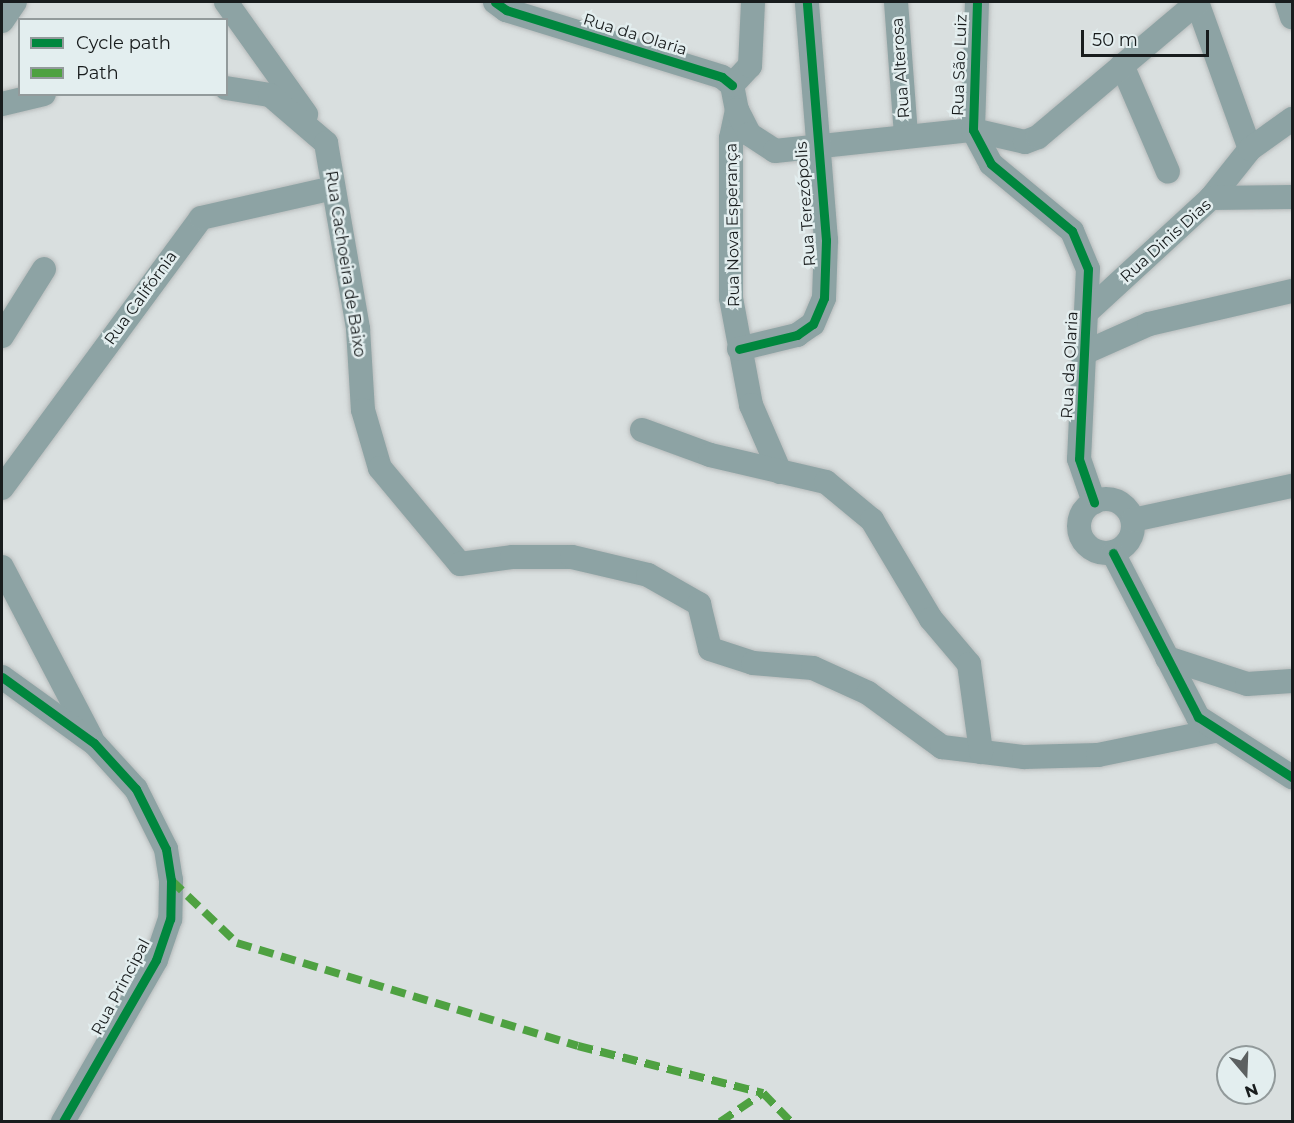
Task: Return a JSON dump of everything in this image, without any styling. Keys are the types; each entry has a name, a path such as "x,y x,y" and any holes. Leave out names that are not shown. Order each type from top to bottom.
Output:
{"street":[{"path":"2,21 15,2"},
{"path":"226,2 326,143"},
{"name":"Rua da Olaria","path":"495,2 506,10 722,77 732,85"},
{"path":"732,85 750,66 753,2"},
{"name":"Rua Terezópolis","path":"739,349 797,335 813,324 824,298 826,240 807,2"},
{"name":"Rua Alterosa","path":"896,2 906,135"},
{"name":"Rua São Luiz","path":"738,110 761,145 775,151 818,150 906,135 973,130 977,2"},
{"path":"973,130 1005,140 1038,137 1197,2 1250,149"},
{"path":"1287,2 1293,17"},
{"path":"1122,65 1168,172"},
{"name":"Rua Nova Esperança","path":"732,85 738,110 731,138 730,240 739,349 751,405 780,472"},
{"path":"228,88 270,95 326,143"},
{"path":"2,104 36,96"},
{"path":"1212,198 1250,149 1293,119"},
{"name":"Rua da Olaria","path":"973,130 991,164 1072,231 1091,284 1087,312 1079,459 1094,502"},
{"name":"Rua Cachoeira de Baixo","path":"326,143 358,329 363,410 380,468 460,564 512,556 572,557 648,575 699,604 710,649 753,663 813,668 868,693 942,747 981,752"},
{"name":"Rua Califórnia","path":"2,488 201,218 333,188"},
{"name":"Rua Dinis Dias","path":"1087,312 1212,198 1293,197"},
{"path":"2,336 44,269"},
{"path":"1086,352 1149,324 1293,291"},
{"path":"642,430 663,441 826,482 872,520 931,620 969,664 981,752 1098,755 1215,731"},
{"path":"1132,520 1293,486"},
{"path":"1094,502 1118,502 1132,520 1131,536 1113,553 1096,551 1083,540 1082,515 1094,502"},
{"path":"1113,553 1198,717 1215,731 1293,777"},
{"path":"2,567 94,743"},
{"path":"1167,658 1247,684 1293,681"},
{"name":"Rua Principal","path":"2,677 94,743 136,789 153,817 171,880 170,919 156,960 63,1122"}],"marked path":[{"path":"171,880 237,943 578,1046 763,1093 791,1122"},
{"path":"720,1122 763,1093"}],"cycle path":[{"path":"495,2 506,10 722,77 732,85"},
{"path":"739,349 797,335 813,324 824,298 826,240 807,2"},
{"path":"977,2 973,130 991,164 1072,231 1088,269 1079,459 1094,502"},
{"path":"1113,553 1198,717 1292,777"},
{"path":"2,677 94,743 136,789 166,849 171,880 170,919 156,960 63,1122"}]}
